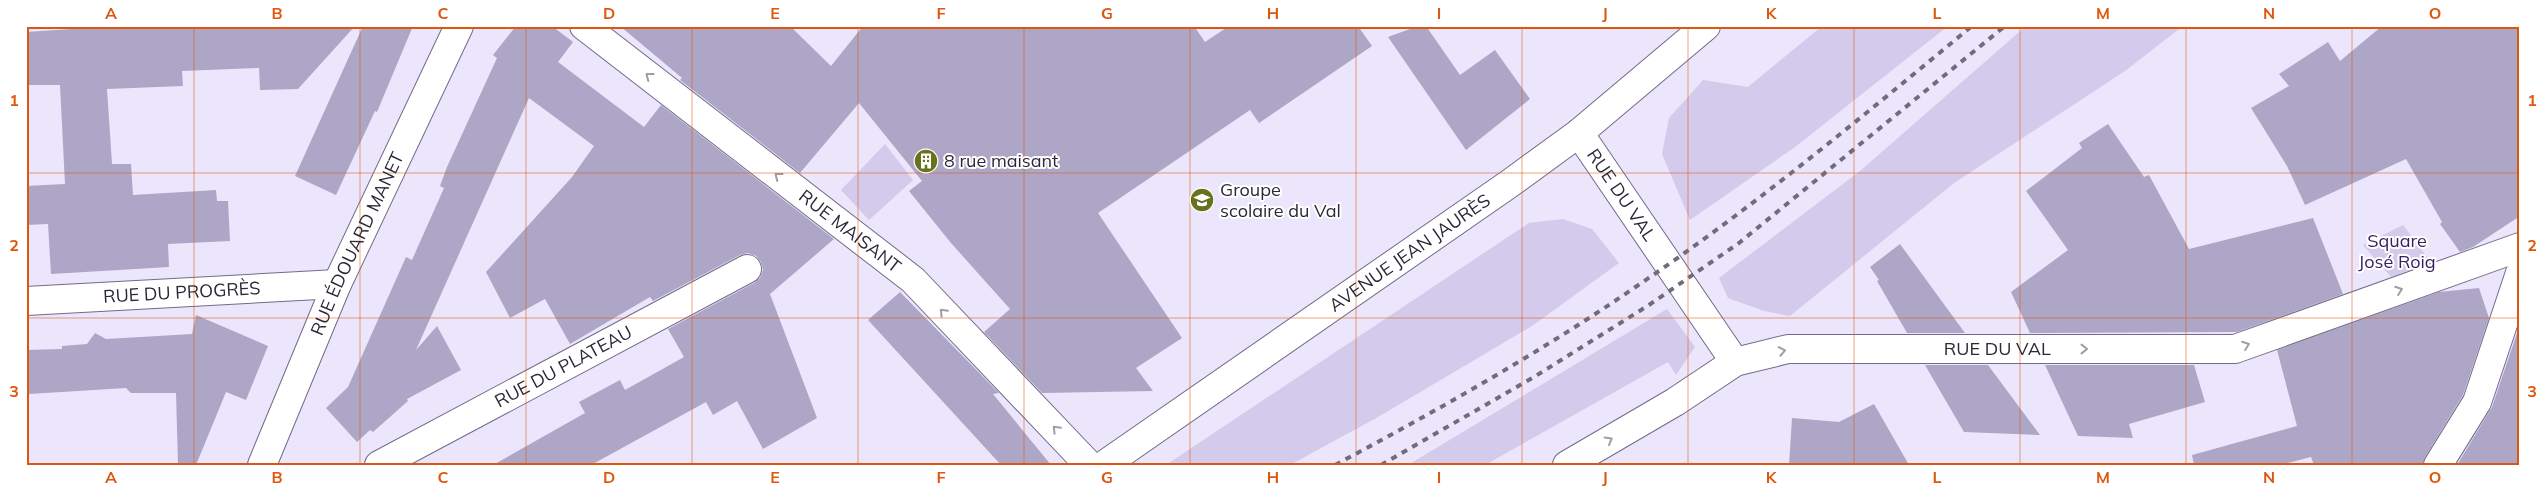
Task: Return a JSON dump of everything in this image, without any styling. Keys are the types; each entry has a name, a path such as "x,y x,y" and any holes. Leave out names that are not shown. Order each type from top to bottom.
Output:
{"street":[{"name":"RUE ÉDOUARD MANET","path":"262,465 337,284 459,26"},
{"name":"RUE MAISANT","path":"584,26 913,280 1089,465"},
{"name":"AVENUE JEAN JAURÈS","path":"1104,465 1509,184 1579,133 1706,26"},
{"name":"RUE DU VAL","path":"1579,133 1734,362 1788,349 2236,349 2520,247"},
{"name":"RUE DU PLATEAU","path":"379,465 747,269"},
{"path":"2438,465 2477,402 2520,273"},
{"name":"RUE DU PROGRÈS","path":"26,301 337,284"},
{"path":"1567,465 1675,402 1734,362"}],"green space":[{"path":"1822,26 1948,26 1795,147 1690,220 1662,154 1669,118 1703,80 1748,87"},
{"path":"2026,26 2183,26 2125,71 1954,183 1790,316 1764,311 1728,298 1719,278 1860,171"},
{"path":"885,144 913,180 869,220 841,190"},
{"path":"1563,219 1592,229 1619,263 1532,326 1378,417 1290,465 1166,465 1529,223"},
{"name":"Square José Roig","path":"2403,225 2431,262 2391,277 2363,245"},
{"path":"1667,309 1695,347 1676,375 1668,362 1485,465 1408,465"}],"building":[{"path":"118,26 355,26 298,89 260,90 259,68 182,71 183,86 107,89 112,164 131,164 133,195 216,190 217,201 228,201 230,241 168,244 169,267 51,274 48,224 26,225 26,186 65,184 60,85 26,85 26,32"},
{"path":"363,26 413,26 377,112 375,111 336,195 295,176"},
{"path":"516,26 552,26 573,42 558,62 644,127 661,105 834,239 770,294 817,418 763,449 737,401 713,415 706,402 591,465 493,465 585,413 579,402 620,380 625,390 684,357 668,329 754,283 760,278 763,270 761,262 756,256 748,253 740,255 653,301 650,297 570,344 545,299 510,318 486,272 572,177 594,146 529,98 416,350 437,326 461,370 407,399 408,401 373,432 370,430 357,442 326,408 348,387 406,257 412,260 444,188 440,186 447,167 497,58 493,55"},
{"path":"620,26 790,26 831,66 863,26 1194,26 1205,42 1229,26 1358,26 1372,46 1259,123 1250,110 1098,213 1182,338 1136,368 1153,391 1042,393 984,332 1010,309 951,243 909,191 922,181 859,103 800,173 680,80 682,78"},
{"path":"1418,26 1426,26 1460,75 1495,50 1530,99 1466,150 1388,37"},
{"path":"2382,26 2520,26 2520,216 2473,247 2460,252 2440,224 2442,222 2406,159 2305,205 2287,166 2251,108 2289,86 2279,74 2328,42 2340,61"},
{"path":"2108,124 2144,177 2149,175 2189,249 2313,218 2343,294 2237,332 2030,333 2011,292 2068,250 2026,191 2082,148 2079,143"},
{"path":"1900,244 1965,333 1907,333 1870,267"},
{"path":"2479,288 2489,318 2463,395 2422,465 2314,465 2311,457 2280,465 2194,465 2192,455 2297,426 2277,350 2439,292"},
{"path":"900,292 999,393 993,394 1051,465 1001,465 868,320"},
{"path":"196,315 268,346 246,400 226,392 196,465 178,465 176,393 131,393 126,388 29,394 29,386 26,386 26,350 62,349 62,346 87,344 95,333 106,339 192,334"},
{"path":"2519,327 2520,465 2457,465 2492,407"},
{"path":"1925,365 1988,365 2040,435 1964,432"},
{"path":"2045,365 2194,365 2205,402 2129,424 2133,438 2078,436"},
{"path":"1874,404 1909,465 1789,465 1792,418 1839,422"}],"railway":[{"path":"1335,465 1489,380 1564,334 1681,256 1766,193 1972,26"},
{"path":"1381,465 1534,377 1649,305 1739,243 2005,26"}],"place":[{"name":"8 rue maisant","path":"926,161"},
{"name":"Groupe scolaire du Val","path":"1202,200"}]}
